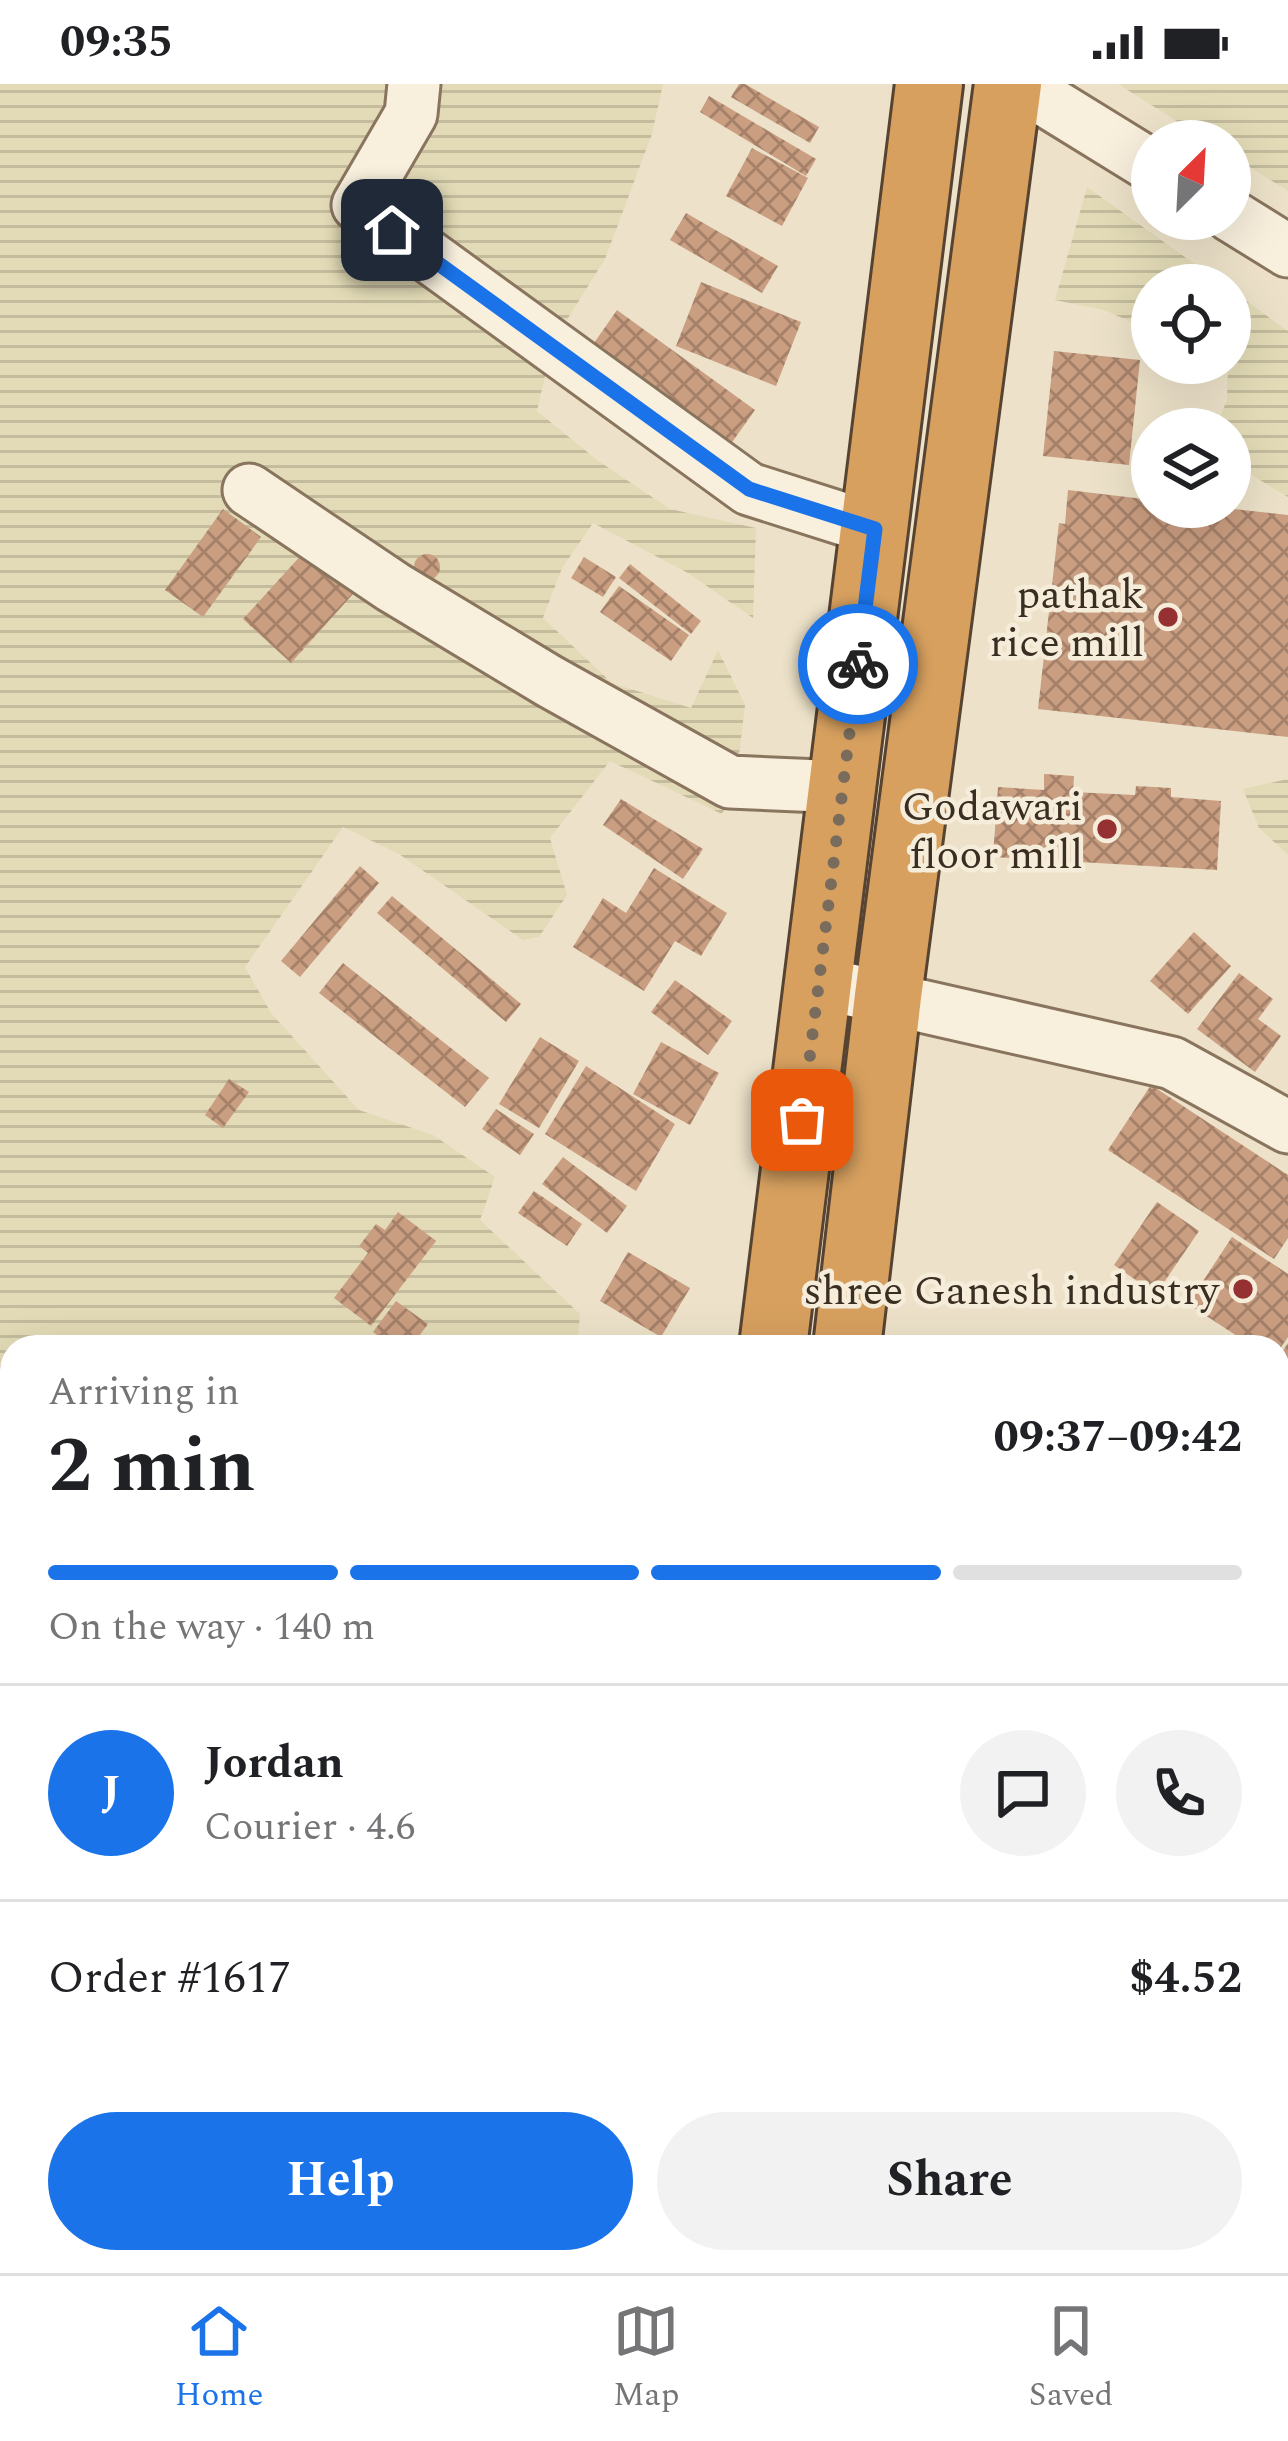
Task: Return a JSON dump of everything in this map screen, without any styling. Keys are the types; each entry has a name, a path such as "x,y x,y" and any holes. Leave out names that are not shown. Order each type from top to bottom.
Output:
{"highway":[{"path":"775,1335 928,84"},
{"path":"848,1335 1007,84"}],"street":[{"path":"414,84 411,114 358,205 749,489 875,529"},
{"path":"1019,84 1131,153"},
{"path":"1251,227 1288,250"},
{"path":"249,490 394,587 730,782 844,788"},
{"path":"820,983 1172,1063 1288,1127"}],"shaded area":[{"path":"0,84 663,84 652,134 605,259 553,342 537,411 597,460 670,509 756,528 753,618 688,573 593,523 562,568 543,618 612,683 691,708 718,650 745,705 735,789 722,814 610,761 550,838 567,895 539,937 523,940 399,854 343,827 245,967 271,1013 359,1110 433,1135 495,1177 480,1220 580,1314 578,1335 0,1335"},
{"path":"1118,84 1288,84 1288,191 1251,168 1251,120 1175,120"},
{"path":"1087,187 1131,218 1131,240 1161,240 1195,264 1131,264 1131,322 1104,310 1055,300"},
{"path":"1251,304 1288,331 1288,497 1251,475 1251,408 1224,408 1227,384 1251,384"},
{"path":"1288,779 1288,855 1259,828 1243,789"}],"building":[{"path":"739,84 819,127 810,143 731,97"},
{"path":"709,96 816,159 806,176 700,112"},
{"path":"752,148 808,178 782,226 726,196"},
{"path":"686,213 778,266 762,293 670,240"},
{"path":"701,282 801,322 776,386 676,346"},
{"path":"617,310 755,410 723,455 585,356"},
{"path":"1054,351 1131,359 1131,384 1137,384 1135,408 1131,408 1129,465 1043,456"},
{"name":"pathak rice mill","path":"1068,490 1131,498 1131,528 1251,528 1251,511 1288,515 1288,737 1038,709 1059,523 1065,524"},
{"path":"223,509 261,537 203,617 165,590"},
{"path":"314,541 362,584 291,663 243,619"},
{"path":"427,554 440,567 427,580 414,567"},
{"path":"584,557 616,577 603,597 571,578"},
{"path":"630,564 701,621 691,634 619,578"},
{"path":"619,586 689,635 671,661 600,612"},
{"name":"Godawari floor mill","path":"1044,774 1074,776 1073,792 1135,795 1136,786 1171,788 1171,797 1221,801 1217,870 993,857 998,787 1044,790"},
{"path":"621,799 703,849 683,879 603,825"},
{"path":"360,866 379,883 300,977 281,961"},
{"path":"654,868 727,913 701,956 675,941 644,991 573,947 603,898 626,913"},
{"path":"392,896 521,1004 506,1022 377,913"},
{"path":"1194,932 1231,966 1188,1014 1150,981"},
{"path":"343,963 489,1078 465,1107 319,993"},
{"path":"1239,973 1273,999 1258,1019 1281,1036 1255,1072 1197,1029"},
{"path":"675,980 732,1021 708,1055 651,1012"},
{"path":"540,1037 579,1061 539,1128 499,1104"},
{"path":"661,1042 719,1073 690,1125 633,1094"},
{"path":"586,1066 675,1124 636,1191 545,1134"},
{"path":"229,1079 249,1092 223,1128 205,1115"},
{"path":"1151,1085 1288,1175 1288,1238 1274,1259 1108,1150"},
{"path":"496,1109 534,1134 520,1155 482,1129"},
{"path":"563,1157 627,1206 607,1233 542,1184"},
{"path":"534,1191 582,1224 567,1246 518,1213"},
{"path":"1157,1202 1199,1231 1156,1294 1114,1265"},
{"path":"398,1212 436,1241 371,1326 334,1298 368,1253 359,1246 376,1224 385,1230"},
{"name":"shree Ganesh industry","path":"1232,1237 1288,1274 1288,1335 1236,1335 1188,1304"},
{"path":"628,1252 690,1288 662,1335 600,1301"},
{"path":"396,1301 428,1324 420,1335 373,1332"}],"way so far":[{"path":"802,1120 858,664"}],"place":[{"name":"pathak rice mill","path":"1168,617"},
{"name":"Godawari floor mill","path":"1107,829"},
{"name":"shree Ganesh industry","path":"1243,1289"}],"route":[{"path":"392,230 749,489 875,529 858,664"}]}
